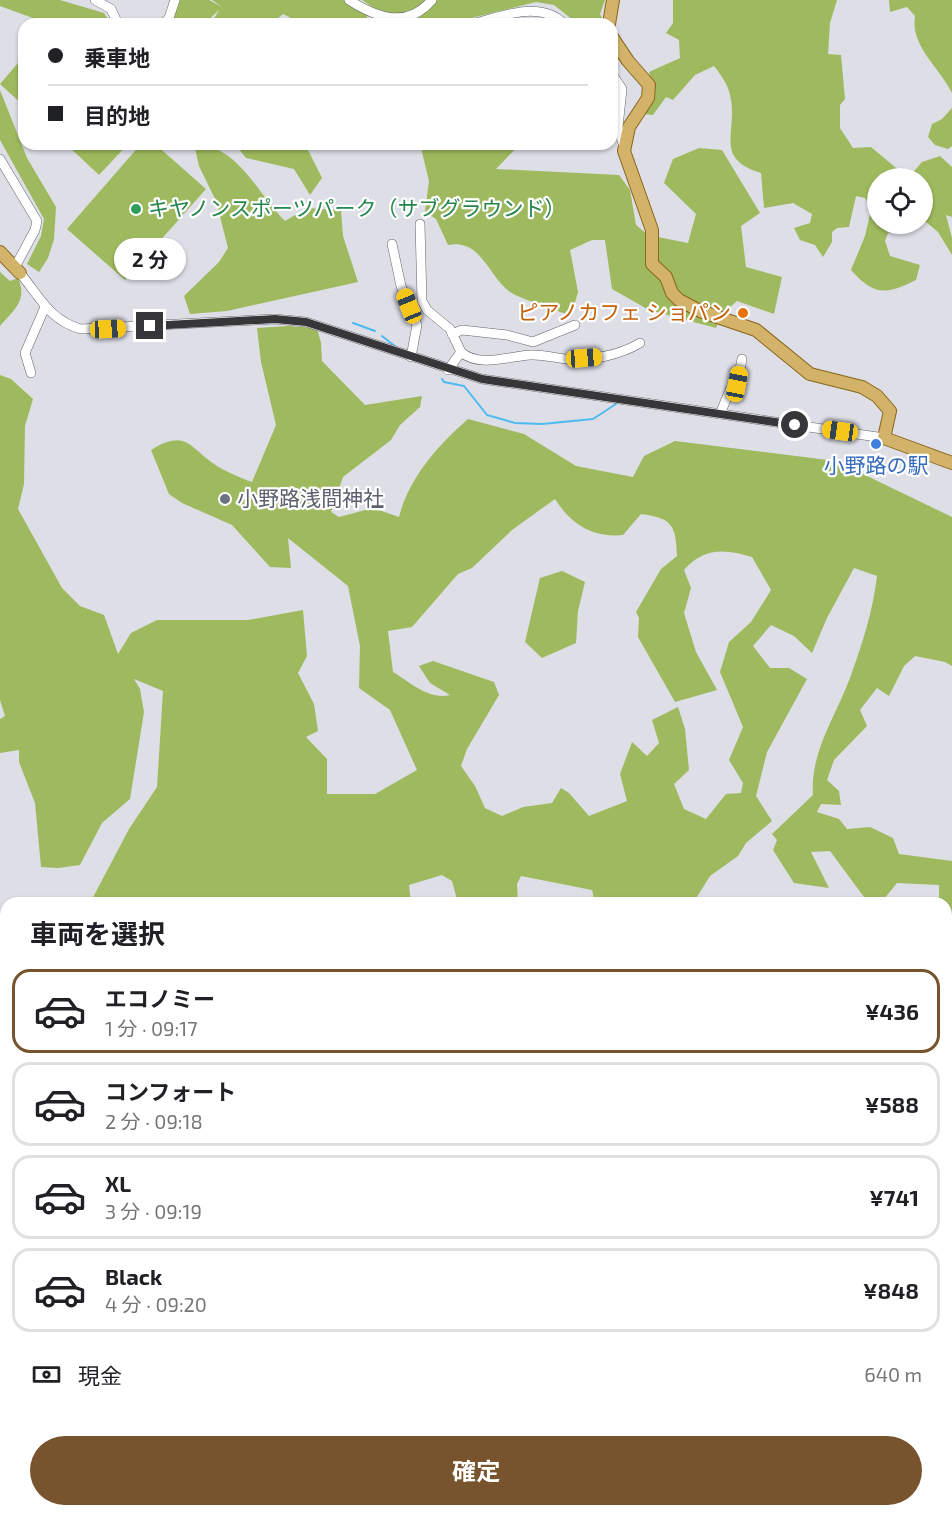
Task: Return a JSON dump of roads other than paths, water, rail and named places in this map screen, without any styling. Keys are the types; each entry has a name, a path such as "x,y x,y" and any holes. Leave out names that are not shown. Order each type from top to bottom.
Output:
{"main road":[{"path":"610,18 613,0"},
{"path":"618,45 649,87 647,101 629,127 624,147 627,167 652,230 652,262 666,277 676,298 700,311 761,333 815,377 856,385 877,396 890,411 884,438 952,463"},
{"path":"0,252 17,270"}],"street":[{"path":"95,0 111,9 115,18"},
{"path":"167,18 175,0"},
{"path":"350,0 382,18"},
{"path":"400,18 415,14 432,0"},
{"path":"499,18 533,10 551,13 557,18"},
{"path":"618,83 622,89 618,127 624,147"},
{"path":"0,159 36,221 35,230 17,270 45,307 65,324 81,329 275,319 306,322 448,370 482,379 884,438"},
{"path":"420,224 423,301 427,310 452,334 461,352 467,356 495,360 530,355 572,359 607,355 640,343"},
{"path":"393,244 401,286 417,326 411,357"},
{"path":"31,373 25,353 45,307"},
{"path":"452,334 462,330 507,335 533,342 575,325"},
{"path":"448,370 461,352"},
{"path":"720,414 730,390 737,384 742,359"}],"waterway":[{"path":"353,323 375,331"},
{"path":"382,336 396,347"},
{"path":"442,379 444,382 464,386 487,415 515,423 542,424 593,419 616,404"}],"place":[{"name":"キヤノンスポーツパーク（サブグラウンド）","path":"136,209"},
{"name":"ピアノカフェ ショパン","path":"743,313"},
{"name":"小野路の駅","path":"876,444"},
{"name":"小野路浅間神社","path":"225,499"}]}
